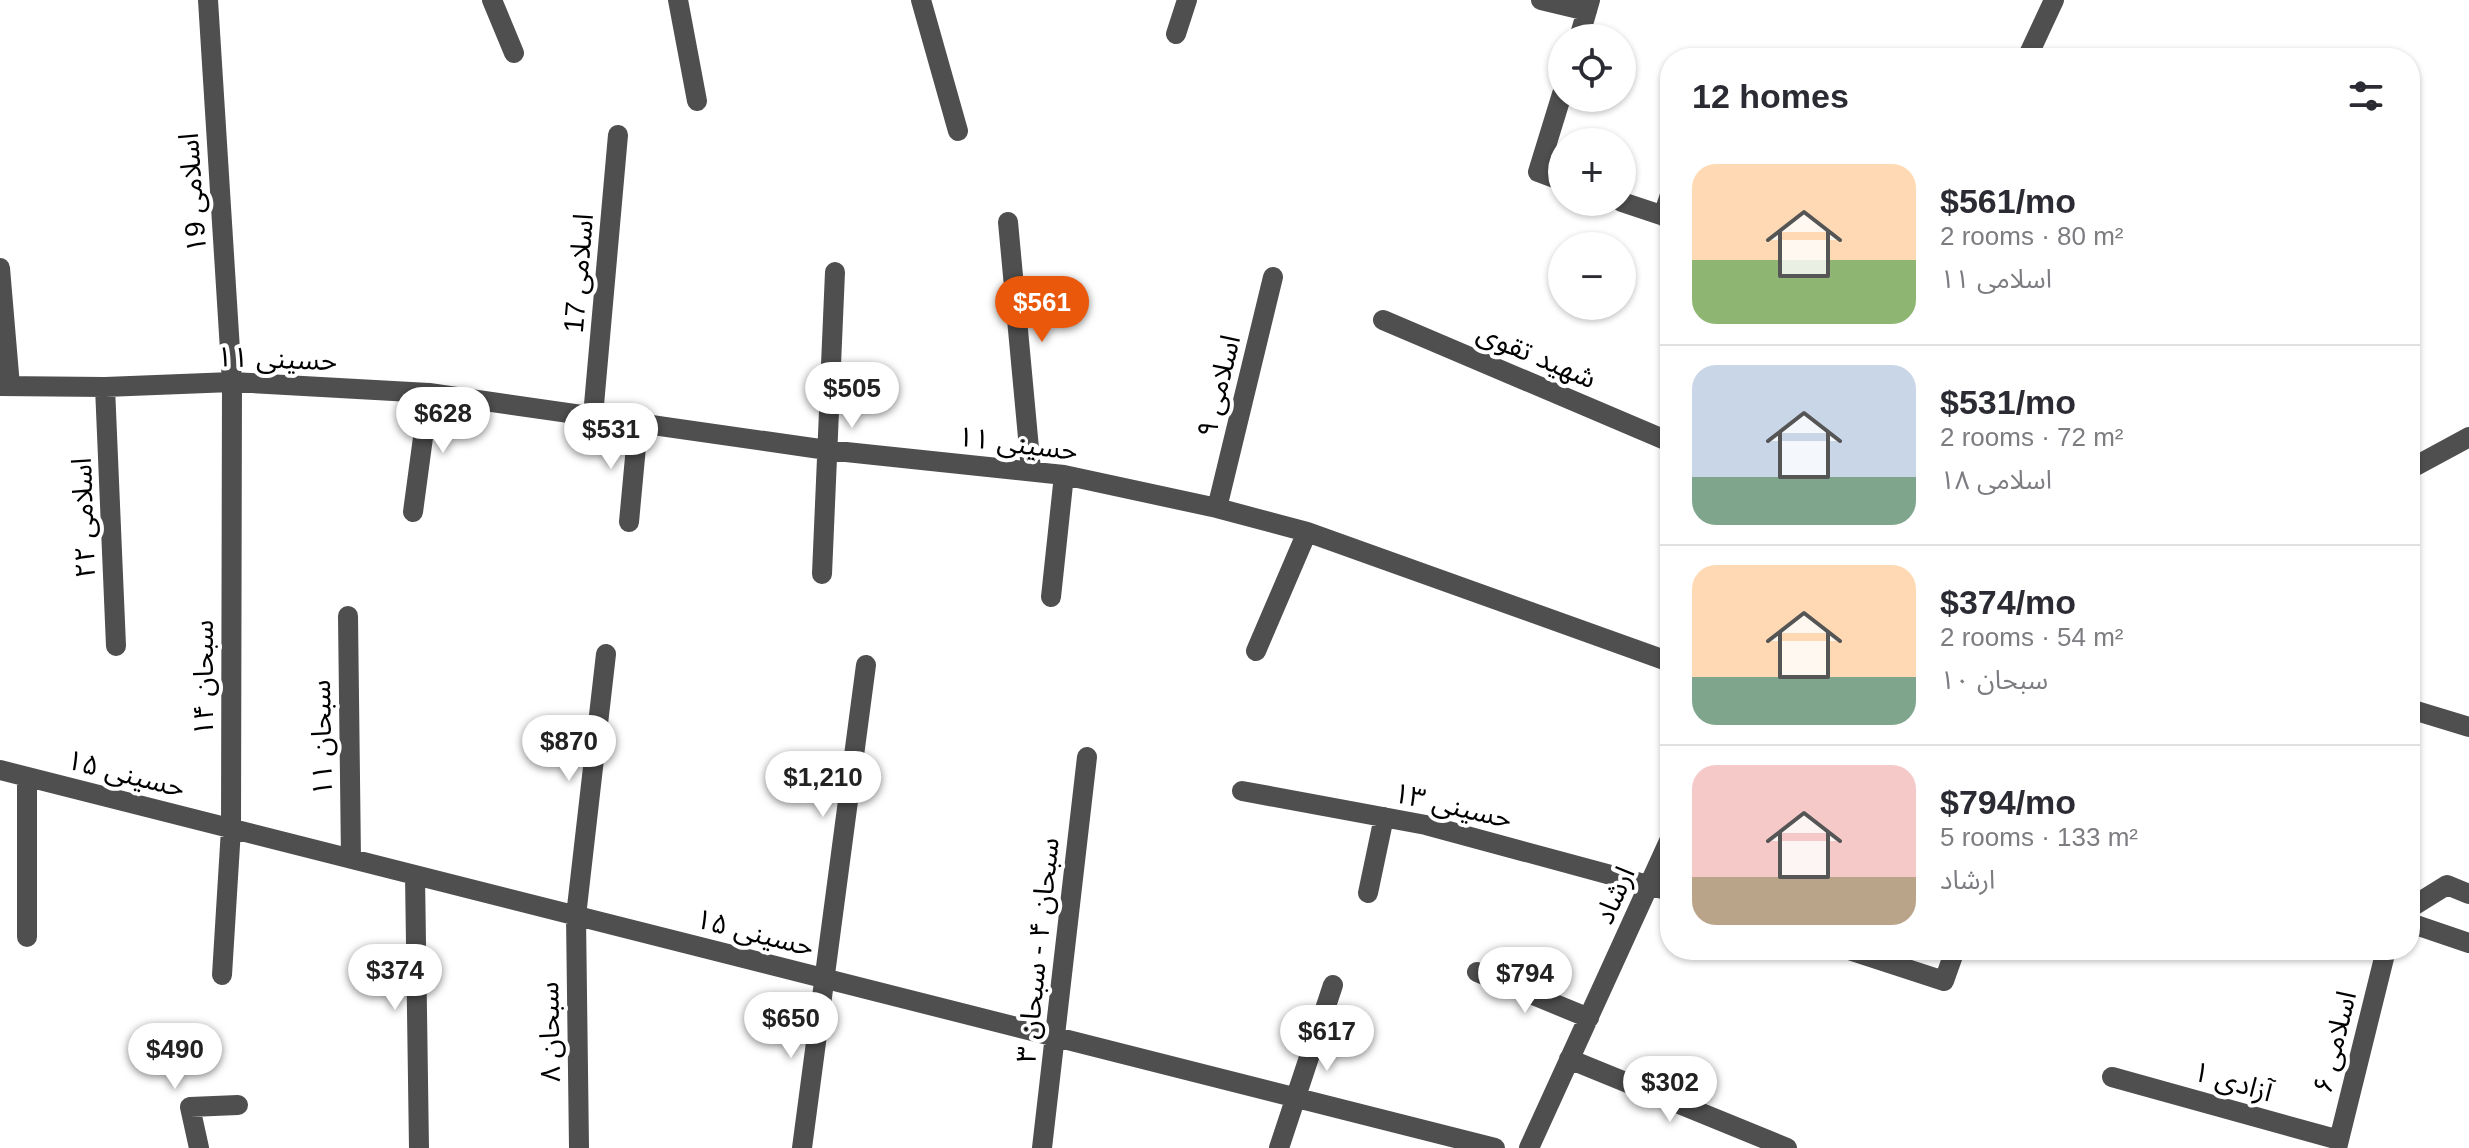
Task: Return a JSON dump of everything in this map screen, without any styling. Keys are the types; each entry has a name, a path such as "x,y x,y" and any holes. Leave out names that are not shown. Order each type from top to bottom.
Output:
{"street":[{"name":"اسلامی ۱9","path":"208,0 232,382"},
{"path":"492,0 514,53"},
{"path":"678,0 697,101"},
{"path":"921,0 958,131"},
{"path":"1176,34 1187,0"},
{"path":"1541,0 1589,5"},
{"path":"2032,48 2054,0"},
{"name":"اسلامی 17","path":"593,416 618,135"},
{"path":"1548,140 1538,172 1548,176"},
{"path":"1636,207 1660,215"},
{"path":"1008,222 1031,470"},
{"path":"0,268 5,386"},
{"path":"822,574 835,272"},
{"name":"اسلامی ۹","path":"1217,508 1273,277"},
{"name":"شهید تقوی","path":"1383,320 1660,438"},
{"name":"حسینی ۱۱","path":"5,386 105,387 232,382 429,393 827,450 1064,475 1217,508 1307,532 1660,658"},
{"name":"سبحان ۱۴","path":"222,975 231,829 232,382"},
{"name":"اسلامی ۲۲","path":"105,387 116,646"},
{"path":"413,512 429,393"},
{"path":"629,522 638,425"},
{"path":"2420,464 2469,437"},
{"path":"1051,597 1064,475"},
{"path":"1256,651 1307,532"},
{"name":"سبحان ۱۱","path":"348,616 351,859"},
{"name":"سبحان ۸","path":"579,1148 576,916 606,654"},
{"path":"802,1148 866,665"},
{"path":"2420,712 2469,727"},
{"name":"سبحان ۴ - سبحان ۳","path":"1042,1148 1087,757"},
{"name":"حسینی ۱۵","path":"0,770 1495,1148"},
{"path":"27,777 27,937"},
{"name":"حسینی ۱۳","path":"1242,791 1426,825 1660,888"},
{"path":"1368,893 1384,817"},
{"name":"ارشاد","path":"1529,1148 1660,860"},
{"path":"415,875 419,1148"},
{"path":"2420,902 2447,885 2469,894"},
{"path":"2420,926 2469,943"},
{"path":"1880,960 1944,981 1951,960"},
{"name":"اسلامی ۶","path":"2338,1144 2384,960"},
{"path":"1477,972 1589,1018"},
{"path":"1279,1148 1333,985"},
{"path":"1569,1059 1787,1148"},
{"name":"آزادی ۱","path":"2112,1077 2338,1144"},
{"path":"199,1148 190,1107 238,1105"}]}
